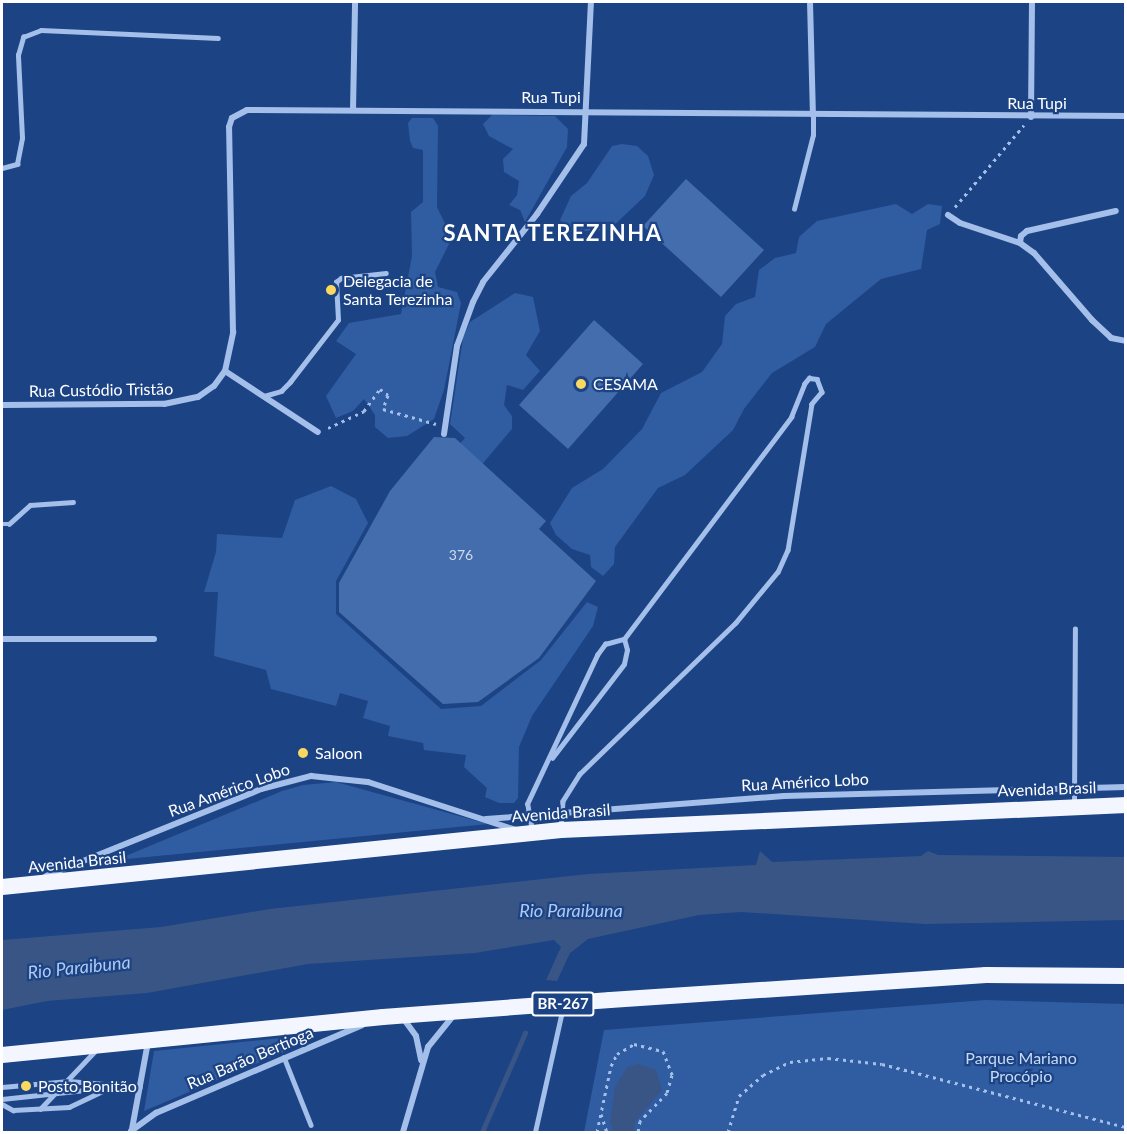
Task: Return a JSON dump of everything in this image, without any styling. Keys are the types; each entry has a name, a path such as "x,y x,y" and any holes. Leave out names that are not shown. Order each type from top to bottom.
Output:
{"highway":[{"name":"Avenida Brasil","path":"2,887 561,830 1125,805"},
{"name":"BR-267","path":"2,1054 148,1042 401,1015 986,975 1125,976"}],"street":[{"path":"353,110 355,2"},
{"path":"444,430 458,346 467,315 483,282 575,162 587,134 591,2"},
{"path":"810,2 813,115"},
{"path":"1031,117 1032,2"},
{"name":"Rua Tupi","path":"225,371 232,332 229,127 232,118 247,110 588,110 813,115 1125,116"},
{"path":"1020,243 1021,236 1027,231 1116,211"},
{"path":"948,215 960,223 1020,243 1034,253 1092,320 1111,338 1125,341"},
{"path":"225,371 318,432"},
{"name":"Rua Custódio Tristão","path":"2,405 182,402 214,386 225,371"},
{"path":"2,639 154,639"},
{"name":"Rua Américo Lobo","path":"23,886 261,789 311,776 368,782 529,833"},
{"name":"Rua Américo Lobo","path":"486,819 818,795 1125,787"},
{"path":"403,1132 421,1064 436,1033 455,1013"},
{"path":"401,1015 416,1036 421,1064"},
{"name":"Rua Barão Bertioga","path":"131,1132 156,1113 383,1017"},
{"path":"131,1132 148,1042"}],"lane":[{"path":"2,168 18,164 22,138 18,55 22,37 40,30 218,38"},
{"path":"794,209 813,135 813,115"},
{"path":"264,396 281,390 290,382 338,320 336,282 341,278 386,273"},
{"path":"529,833 527,804 597,654 605,644 624,639 791,417 804,384 809,378 817,379 823,385 822,392 812,405 790,542 778,572 736,623 580,774 567,790 561,812 561,830"},
{"path":"2,524 9,524 30,504 73,502"},
{"path":"1074,806 1075,629"},
{"path":"546,765 621,669 627,651 624,639"},
{"path":"535,1132 564,1004"},
{"path":"40,1109 69,1081 98,1046"},
{"path":"284,1057 311,1125"},
{"path":"2,1087 69,1081 109,1088"},
{"path":"2,1099 140,1087"},
{"path":"2,1104 14,1110 69,1107 109,1088"}],"path":[{"path":"948,215 1031,117"},
{"path":"318,432 356,417 380,389 388,395 383,409 444,430"},
{"path":"597,1132 617,1054 634,1044 663,1051 672,1075 667,1093 640,1120 638,1132"},
{"path":"728,1132 739,1096 763,1076 790,1062 828,1058 882,1064 1125,1127"},
{"path":"601,1114 607,1132"}],"green space":[{"path":"492,115 555,116 568,129 567,147 525,222 520,210 509,205 517,195 519,181 504,172 503,159 513,149 489,136 483,124"},
{"path":"412,118 433,118 438,126 437,207 452,238 435,272 438,287 457,292 461,303 444,390 434,419 407,436 388,438 375,427 375,415 364,399 353,411 336,418 326,396 356,354 336,341 349,323 401,314 412,256 411,212 423,202 423,150 413,148 410,141 408,123"},
{"path":"622,144 637,146 648,156 654,175 645,196 609,230 568,232 560,220 571,196 587,183 612,146"},
{"path":"896,204 912,214 928,204 942,206 940,224 927,230 921,269 881,279 826,324 815,347 772,373 744,409 733,430 685,475 658,488 615,547 614,564 603,576 591,567 590,555 572,549 556,535 550,523 572,488 603,469 642,429 661,393 702,372 722,344 725,316 736,304 755,297 759,270 775,258 796,253 799,237 817,221"},
{"path":"515,293 533,297 540,331 526,355 540,371 523,390 507,385 504,405 512,416 512,429 473,475 452,452 465,438 450,424 463,338 470,322"},
{"path":"331,486 356,499 368,523 336,581 336,614 441,709 481,706 541,660 587,602 598,607 593,626 532,716 519,747 518,798 514,803 499,803 485,797 487,788 464,767 466,755 424,750 423,743 388,736 390,726 363,718 368,701 340,693 336,706 271,689 266,670 214,656 218,592 204,592 216,552 217,534 282,538 295,500"},
{"path":"336,782 488,824 116,860 282,791 303,785"},
{"name":"Parque Mariano Procópio","path":"985,1000 1125,1004 1125,1132 584,1132 604,1030"},
{"path":"290,1037 291,1049 144,1111 154,1051"}],"water":[{"name":"Rio Paraibuna","path":"760,851 772,862 921,856 928,851 938,855 1125,857 1125,920 925,924 741,912 699,915 588,939 570,953 557,981 546,980 561,947 554,940 475,953 308,964 147,993 47,1001 2,1010 2,940 161,927 270,909 588,874 756,865"},
{"path":"638,1064 656,1070 662,1090 635,1122 634,1132 613,1132 610,1121 615,1087 627,1067"}],"building":[{"path":"686,179 764,250 721,297 643,226"},
{"name":"CESAMA","path":"594,320 643,364 568,449 519,405"},
{"path":"434,437 455,438 546,521 539,529 596,581 539,658 478,702 443,704 339,612 339,583 390,491"}],"waterway":[{"path":"482,1132 525,1033"}],"place":[{"name":"Delegacia de Santa Terezinha","path":"331,290"},
{"name":"CESAMA","path":"581,384"},
{"name":"Saloon","path":"303,753"},
{"name":"Posto Bonitão","path":"26,1086"}],"district":[{"name":"SANTA TEREZINHA","path":"553,233"}]}
